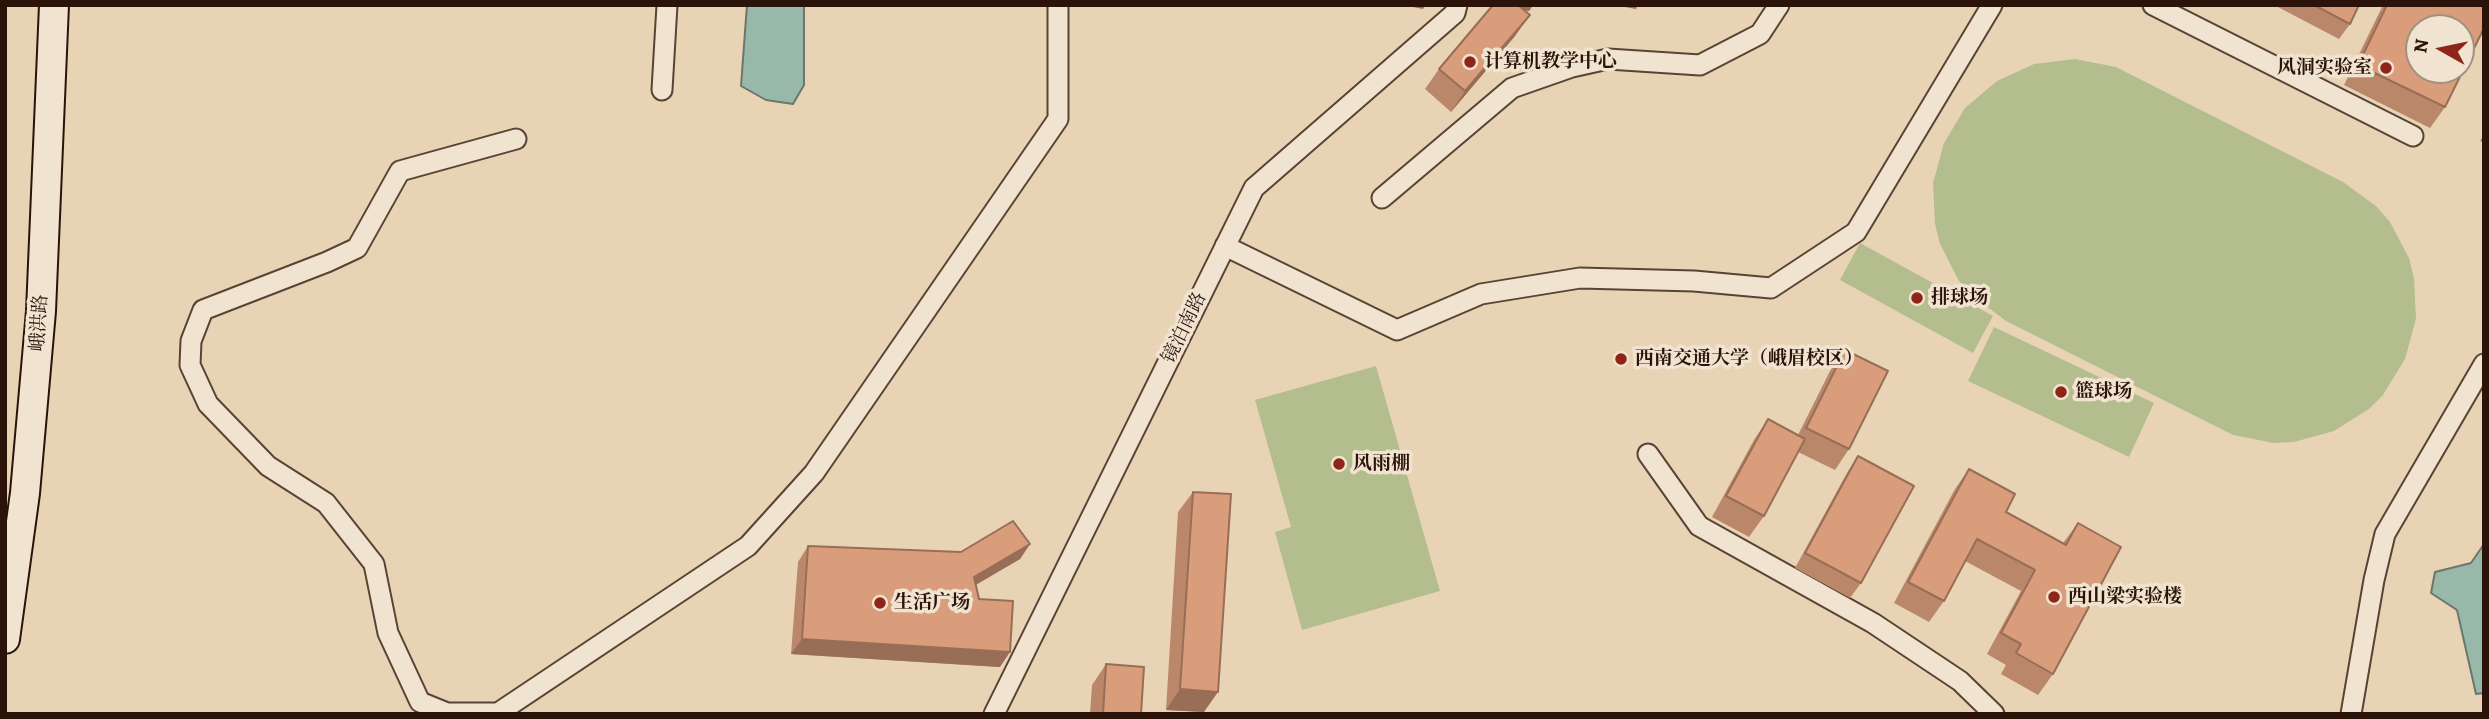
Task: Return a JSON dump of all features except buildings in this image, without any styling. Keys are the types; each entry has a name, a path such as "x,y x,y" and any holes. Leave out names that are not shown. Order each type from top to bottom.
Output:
{"main road":[{"name":"峨洪路","path":"5,639 25,493 41,312 54,5"}],"street":[{"path":"662,90 667,5"},
{"path":"516,139 400,171 358,248 203,310 191,341 190,365 208,404 268,466 327,503 374,564 388,633 420,702 447,713 498,713 748,546 814,473 1058,119 1058,5"},
{"name":"镜泊南路","path":"994,714 1254,188 1455,13 1457,5"},
{"path":"1382,198 1512,88 1572,67 1608,59 1700,65 1760,34 1779,5"},
{"path":"1225,246 1396,330 1481,294 1580,278 1694,281 1771,288 1856,232 1992,5"},
{"path":"2153,5 2413,136"},
{"path":"2351,714 2374,580 2385,534 2484,364"},
{"path":"1648,454 1699,526 1873,623 1960,681 1994,714"}],"green space":[{"path":"2075,59 2116,67 2343,182 2376,206 2390,222 2409,258 2414,278 2416,319 2405,359 2383,395 2369,409 2334,431 2294,442 2274,443 2233,435 2006,321 1973,296 1959,281 1940,244 1935,224 1933,183 1944,143 1965,108 1997,81 2034,64"},
{"name":"排球场","path":"1860,243 1993,316 1973,353 1840,280"},
{"name":"篮球场","path":"1994,327 2154,403 2129,457 1968,381"},
{"name":"风雨棚","path":"1376,366 1440,591 1302,630 1275,532 1291,527 1255,400"}],"shaded area":[{"path":"747,5 804,5 804,85 793,104 766,100 741,86"},
{"path":"2484,544 2484,693 2476,694 2457,610 2431,593 2435,572 2471,563"}],"place":[{"name":"计算机教学中心","path":"1470,62"},
{"name":"风洞实验室","path":"2386,68"},
{"name":"排球场","path":"1917,298"},
{"name":"西南交通大学（峨眉校区）","path":"1621,359"},
{"name":"篮球场","path":"2061,392"},
{"name":"风雨棚","path":"1339,464"},
{"name":"西山梁实验楼","path":"2054,597"},
{"name":"生活广场","path":"880,603"}]}
